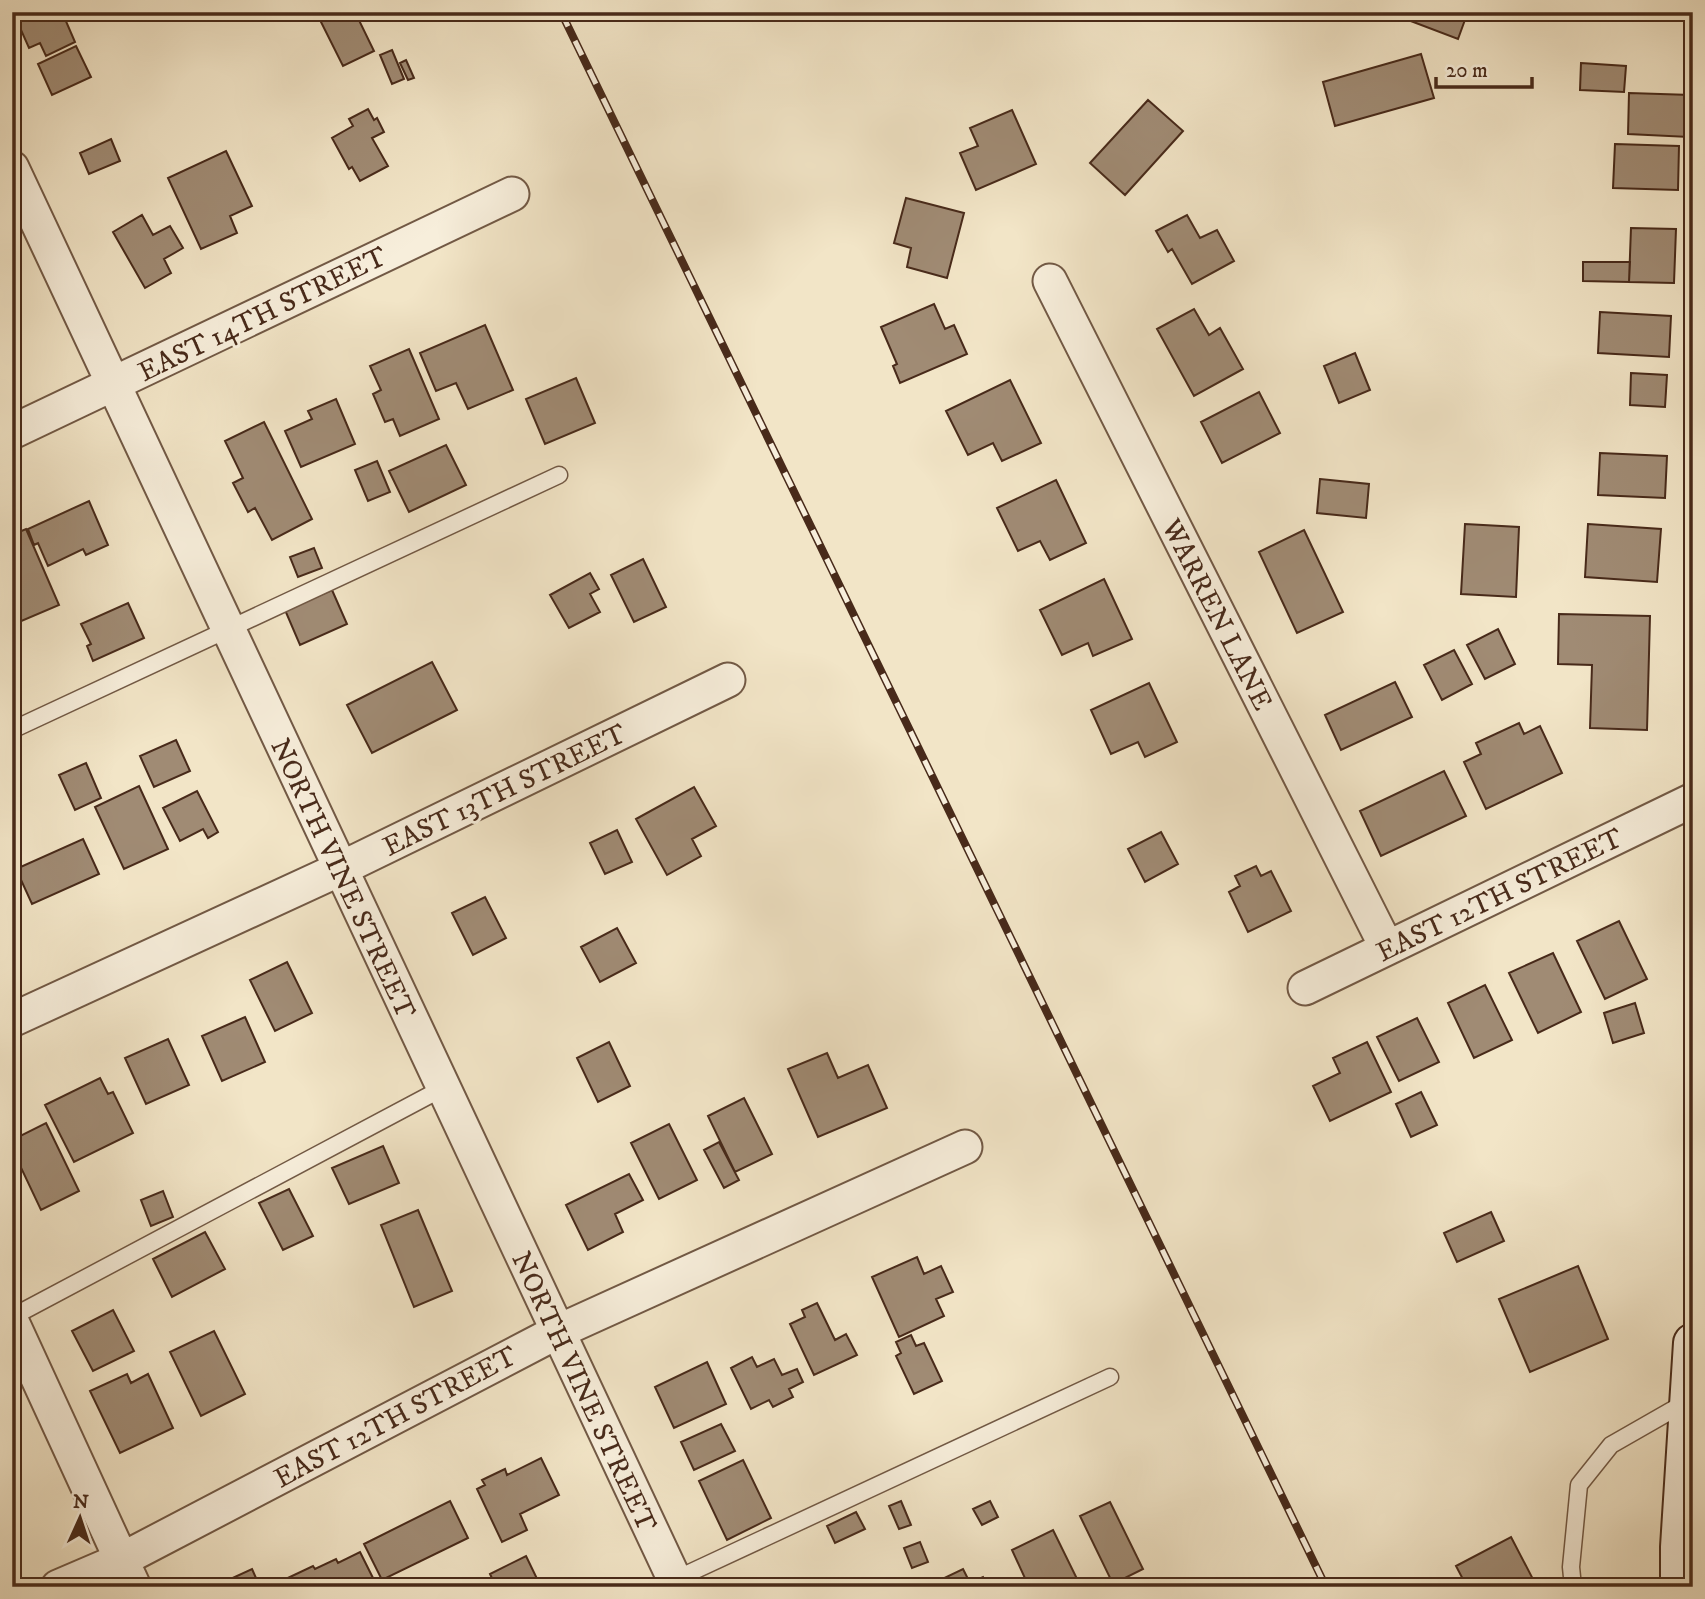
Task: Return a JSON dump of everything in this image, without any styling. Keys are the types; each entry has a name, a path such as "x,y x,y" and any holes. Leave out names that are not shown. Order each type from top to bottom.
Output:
{"main road":[{"path":"1680,1587 1688,1492 1693,1343"}],"street":[{"name":"NORTH VINE STREET","path":"12,168 557,1332 671,1584"},
{"name":"EAST 14TH STREET","path":"12,432 512,194"},
{"name":"WARREN LANE","path":"1050,281 1387,948"},
{"name":"EAST 13TH STREET","path":"12,1020 340,869 727,680"},
{"name":"EAST 12TH STREET","path":"1305,988 1693,800"},
{"name":"EAST 12TH STREET","path":"58,1587 128,1573 557,1332 965,1147"},
{"path":"12,1320 128,1573"}],"lane":[{"path":"12,730 559,475"},
{"path":"12,1320 443,1088"},
{"path":"671,1584 1110,1377"},
{"path":"1573,1587 1571,1567 1579,1485 1611,1445 1689,1401"}],"building":[{"path":"13,12 62,12 75,42 46,56 40,43 29,48"},
{"path":"327,12 355,12 374,51 343,66 318,16"},
{"path":"1387,12 1456,12 1466,17 1458,39"},
{"path":"76,46 91,77 52,95 38,64"},
{"path":"392,50 404,79 392,84 380,55"},
{"path":"1421,54 1434,98 1335,126 1323,82"},
{"path":"406,60 414,78 408,80 400,63"},
{"path":"1581,63 1626,66 1624,92 1580,90"},
{"path":"1629,93 1691,95 1689,137 1628,134"},
{"path":"1148,100 1183,131 1125,195 1090,163"},
{"path":"368,109 374,120 377,118 384,132 372,138 388,166 360,181 352,167 349,169 332,138 353,126 349,119"},
{"path":"1012,110 1036,164 976,190 960,153 978,146 970,128"},
{"path":"111,139 120,161 89,174 80,153"},
{"path":"1615,144 1679,146 1678,190 1613,188"},
{"path":"226,151 252,206 230,216 237,233 201,249 168,178"},
{"path":"906,198 964,213 947,278 907,267 911,248 894,243"},
{"path":"142,215 153,235 170,226 183,248 164,259 171,273 145,288 113,232"},
{"path":"1187,215 1200,238 1217,230 1234,261 1192,284 1172,249 1168,252 1156,231"},
{"path":"1631,228 1676,229 1674,283 1629,282"},
{"path":"1583,262 1630,262 1629,282 1583,281"},
{"path":"934,304 945,329 954,325 967,354 900,383 893,366 897,364 881,327"},
{"path":"1194,309 1209,335 1220,328 1243,369 1194,396 1157,329"},
{"path":"1600,312 1671,316 1669,357 1598,353"},
{"path":"485,325 513,390 468,409 456,383 436,391 420,353"},
{"path":"409,349 439,419 400,436 393,419 385,422 373,394 381,390 370,366"},
{"path":"1355,353 1370,390 1339,403 1324,366"},
{"path":"1631,373 1667,375 1665,407 1630,405"},
{"path":"576,378 595,423 545,444 526,399"},
{"path":"1010,380 1041,443 1002,461 993,443 968,455 946,411"},
{"path":"1259,392 1280,433 1222,463 1201,422"},
{"path":"336,399 355,444 301,467 285,431 312,419 308,411"},
{"path":"264,422 312,519 272,540 255,508 248,512 233,483 243,478 225,441"},
{"path":"446,445 466,485 409,512 389,471"},
{"path":"1600,453 1667,456 1665,498 1598,495"},
{"path":"377,461 390,492 368,501 355,470"},
{"path":"1320,479 1369,484 1366,518 1317,513"},
{"path":"1056,480 1086,543 1050,560 1040,541 1018,551 997,508"},
{"path":"89,501 108,545 86,555 83,549 48,566 38,543 34,545 28,529"},
{"path":"1465,524 1519,527 1516,597 1461,594"},
{"path":"1588,524 1661,529 1657,582 1585,577"},
{"path":"26,529 59,605 12,625 12,535"},
{"path":"1304,530 1343,612 1297,633 1259,552"},
{"path":"314,548 322,568 298,577 290,557"},
{"path":"643,559 666,607 634,622 611,575"},
{"path":"590,573 599,589 590,594 600,612 569,628 550,595"},
{"path":"1104,579 1132,639 1093,656 1088,643 1062,655 1040,610"},
{"path":"332,590 347,624 300,645 285,610"},
{"path":"128,603 144,638 93,661 87,646 91,644 81,624"},
{"path":"1559,614 1650,616 1647,730 1590,728 1592,665 1558,664"},
{"path":"1498,629 1515,664 1485,679 1467,645"},
{"path":"1454,650 1472,684 1442,700 1424,665"},
{"path":"432,662 457,710 372,753 347,705"},
{"path":"1395,682 1412,717 1341,750 1325,715"},
{"path":"1149,683 1177,742 1145,757 1138,742 1111,754 1091,710"},
{"path":"1519,723 1524,734 1540,726 1562,773 1486,809 1464,762 1481,754 1476,743"},
{"path":"176,740 190,771 154,787 140,756"},
{"path":"86,763 101,798 75,810 59,775"},
{"path":"1444,771 1466,816 1381,856 1360,811"},
{"path":"139,786 168,849 124,869 95,807"},
{"path":"694,787 716,826 692,839 701,856 667,875 636,819"},
{"path":"197,791 218,832 208,838 203,829 180,841 163,808"},
{"path":"617,830 632,862 605,874 590,843"},
{"path":"1161,832 1178,864 1145,882 1128,849"},
{"path":"83,839 99,874 32,904 16,869"},
{"path":"1256,866 1261,876 1271,871 1291,911 1248,932 1229,892 1240,886 1235,876"},
{"path":"485,897 506,938 473,955 452,913"},
{"path":"1619,921 1647,979 1605,999 1577,941"},
{"path":"617,928 636,963 600,982 581,947"},
{"path":"1553,953 1581,1012 1538,1033 1509,973"},
{"path":"287,962 312,1013 275,1031 250,980"},
{"path":"1485,985 1512,1040 1474,1058 1448,1003"},
{"path":"1635,1003 1644,1033 1613,1043 1604,1013"},
{"path":"245,1017 265,1062 222,1081 202,1036"},
{"path":"1417,1018 1439,1062 1399,1081 1377,1037"},
{"path":"168,1039 189,1085 146,1104 125,1058"},
{"path":"609,1042 630,1086 598,1102 577,1058"},
{"path":"1367,1042 1391,1092 1330,1121 1313,1086 1340,1073 1333,1058"},
{"path":"827,1053 838,1078 868,1065 887,1108 818,1137 788,1069"},
{"path":"100,1078 108,1094 113,1092 133,1133 74,1162 45,1105"},
{"path":"1421,1092 1437,1125 1411,1137 1396,1104"},
{"path":"744,1098 772,1154 735,1172 708,1116"},
{"path":"46,1123 79,1191 41,1210 16,1157 12,1159 12,1140"},
{"path":"669,1124 697,1180 659,1199 631,1143"},
{"path":"719,1142 739,1180 724,1188 704,1150"},
{"path":"383,1146 399,1183 349,1204 332,1168"},
{"path":"629,1174 643,1200 615,1214 623,1232 588,1250 566,1205"},
{"path":"289,1189 313,1236 283,1250 259,1203"},
{"path":"163,1191 173,1217 151,1226 141,1200"},
{"path":"418,1210 452,1291 414,1307 381,1225"},
{"path":"1491,1212 1504,1241 1457,1262 1444,1233"},
{"path":"205,1232 225,1269 172,1297 153,1259"},
{"path":"917,1257 924,1274 941,1266 953,1292 936,1299 944,1316 899,1337 872,1277"},
{"path":"1578,1266 1608,1339 1530,1372 1499,1299"},
{"path":"817,1303 835,1340 846,1334 857,1355 814,1375 790,1324 805,1317 802,1310"},
{"path":"113,1310 134,1351 93,1371 72,1331"},
{"path":"214,1331 245,1394 201,1416 170,1352"},
{"path":"911,1335 916,1346 924,1343 942,1381 914,1394 896,1356 901,1353 896,1342"},
{"path":"752,1357 757,1367 774,1359 782,1375 797,1369 803,1382 789,1389 793,1397 773,1407 769,1400 751,1409 731,1368"},
{"path":"707,1362 726,1404 674,1428 655,1387"},
{"path":"127,1374 131,1383 148,1374 173,1428 120,1453 90,1391"},
{"path":"721,1424 735,1451 694,1470 681,1442"},
{"path":"541,1458 559,1495 520,1514 527,1530 502,1542 477,1489 485,1485 482,1480 505,1469 507,1475"},
{"path":"743,1460 771,1518 727,1540 699,1481"},
{"path":"450,1501 468,1538 382,1580 364,1544"},
{"path":"901,1501 911,1525 899,1529 889,1506"},
{"path":"990,1501 998,1517 982,1525 973,1509"},
{"path":"1110,1502 1143,1569 1113,1584 1080,1516"},
{"path":"856,1512 865,1529 835,1543 827,1526"},
{"path":"1053,1530 1081,1587 1029,1587 1012,1550"},
{"path":"1511,1537 1536,1585 1467,1587 1456,1566"},
{"path":"920,1542 928,1562 912,1568 904,1548"},
{"path":"360,1552 377,1586 273,1585 313,1566 315,1569 336,1559 338,1563"},
{"path":"526,1556 541,1587 496,1587 490,1574"},
{"path":"252,1569 260,1587 213,1587"},
{"path":"963,1569 970,1583 983,1577 988,1587 940,1587 938,1581"}],"railway":[{"path":"561,12 1326,1587"}]}
